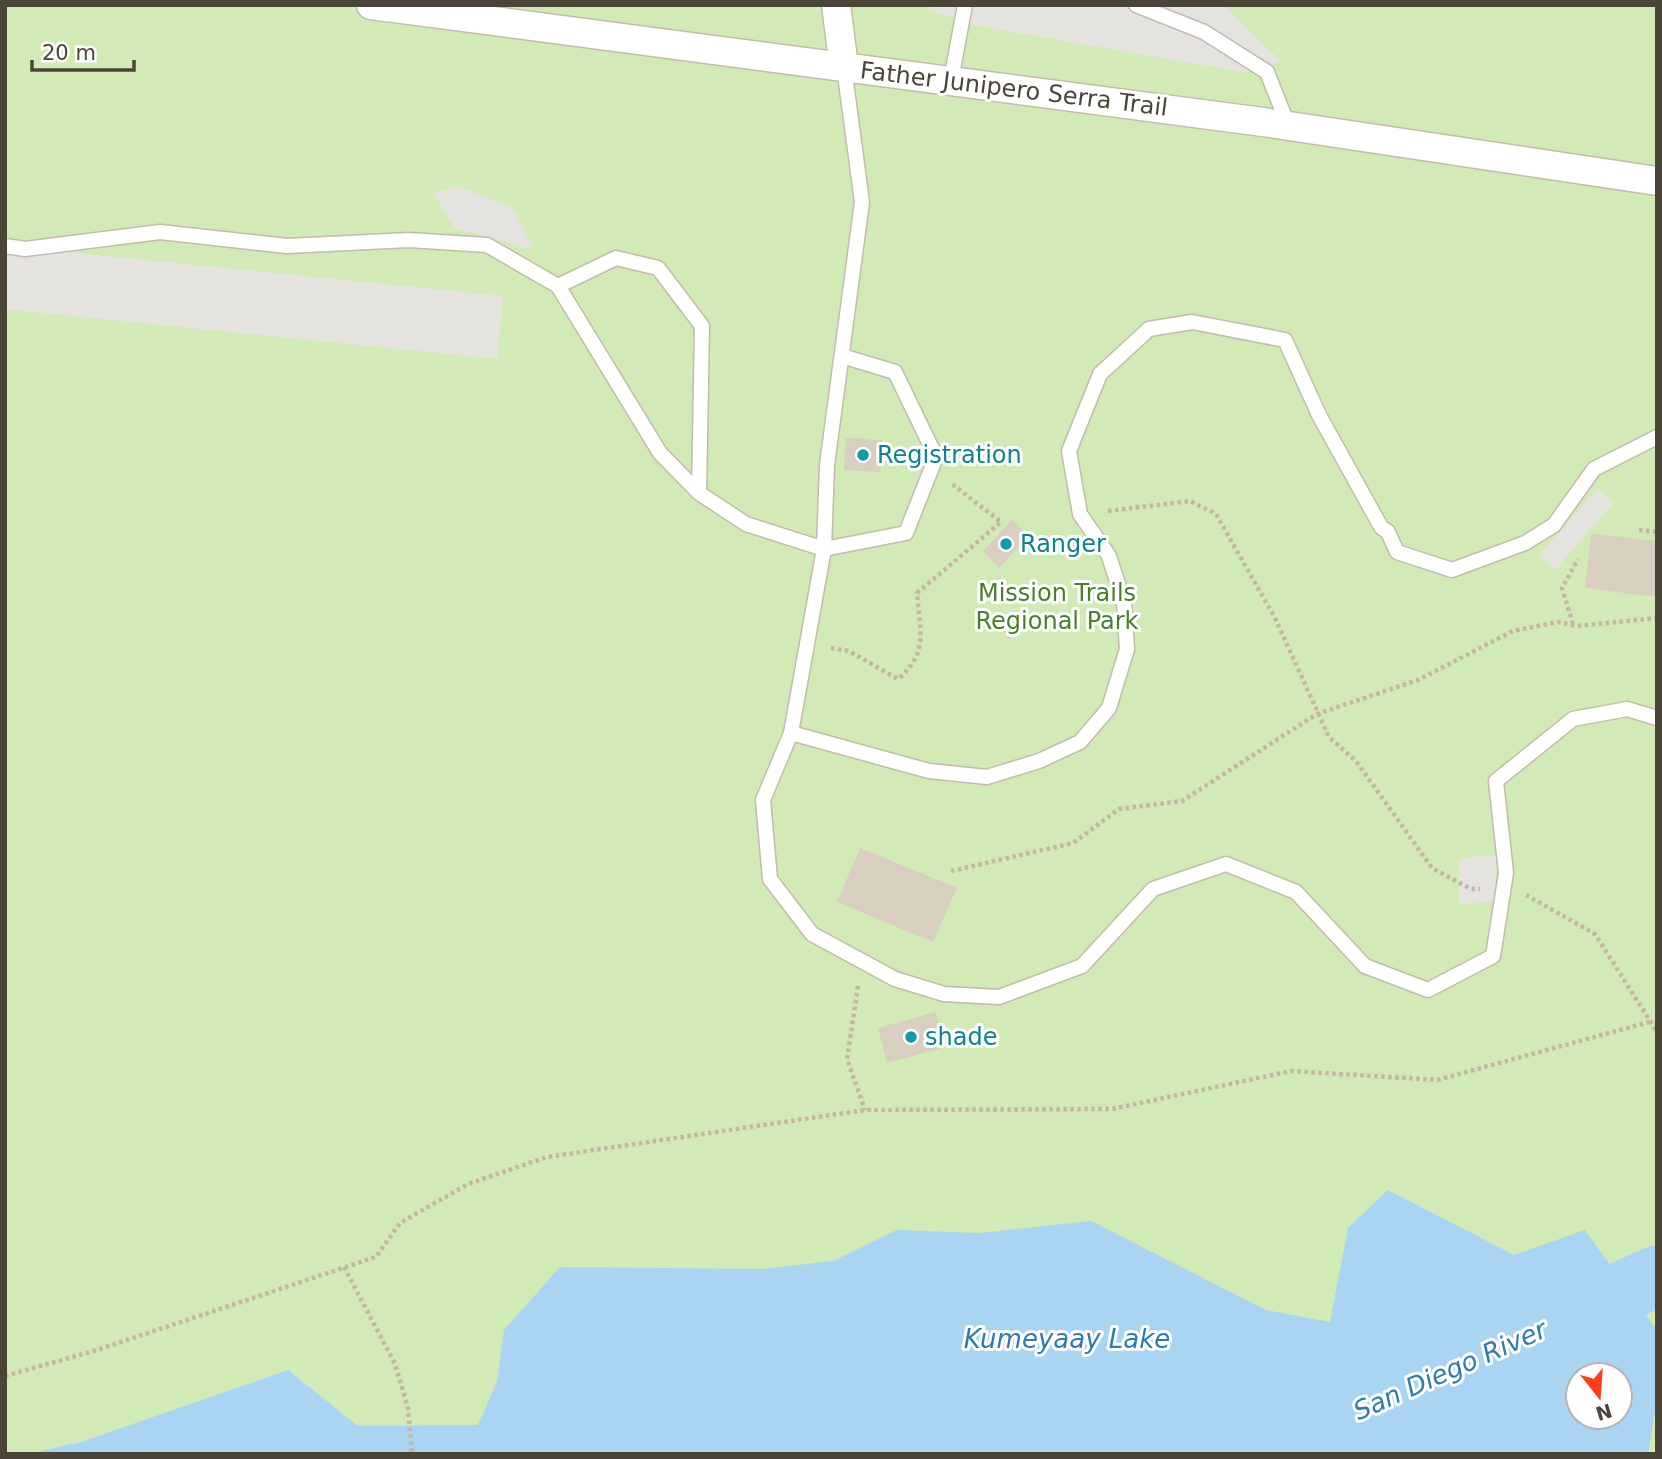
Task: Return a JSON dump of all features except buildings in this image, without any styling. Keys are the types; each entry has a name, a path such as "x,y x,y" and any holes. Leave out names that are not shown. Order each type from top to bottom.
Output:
{"street":[{"name":"Father Junipero Serra Trail","path":"371,5 1288,125 1657,181"},
{"path":"836,5 844,66"}],"lane":[{"path":"951,80 965,5"},
{"path":"1136,5 1204,33 1267,72 1288,125"},
{"path":"844,66 862,202 827,465 824,549 791,733 764,800 770,879 812,934 895,979 944,994 999,997 1082,966 1153,889 1226,864 1296,892 1365,967 1428,990 1493,956 1506,873 1496,781 1573,719 1628,709 1657,718"},
{"path":"5,246 25,249 160,232 287,246 409,240 487,245 558,286 660,453 699,493 746,524 824,549 906,533 936,457 895,372 842,356"},
{"path":"558,286 616,258 659,268 702,326 699,493"},
{"path":"791,733 929,771 987,777 1039,761 1080,741 1109,708 1127,649 1124,603 1109,556 1080,514 1069,451 1100,374 1149,329 1192,322 1285,340 1319,415 1397,552 1452,570 1525,543 1554,526 1594,469 1657,437"}],"path":[{"path":"894,461 917,470"},
{"path":"806,648 849,651 898,679 912,667 920,650 917,593 1001,522 952,484 940,479"},
{"path":"1080,514 1190,501 1216,514 1275,618 1329,737 1356,761 1432,868 1471,889 1524,893 1595,934 1653,1021 1657,1032"},
{"path":"1639,530 1657,532"},
{"path":"1574,625 1562,588 1578,559"},
{"path":"951,871 1073,843 1119,809 1182,801 1317,714 1418,680 1513,631 1558,622 1574,625 1657,618"},
{"path":"862,960 847,1059 865,1110"},
{"path":"5,1376 94,1351 376,1257 400,1223 468,1184 547,1157 865,1110 1112,1109 1291,1071 1437,1080 1653,1021"},
{"path":"344,1267 395,1364 408,1408 412,1454"}],"green space":[{"name":"Mission Trails Regional Park","path":"5,5 1657,5 1657,1454 5,1454"}],"shaded area":[{"path":"928,5 1224,5 1281,61 1244,72 978,26 929,10"},
{"path":"458,186 514,209 534,250 455,228 433,193"},
{"path":"5,246 503,296 497,359 5,309"},
{"path":"1597,489 1614,502 1555,570 1539,555"},
{"path":"1496,855 1495,901 1459,905 1459,858"}],"water":[{"name":"Kumeyaay Lake","path":"1388,1190 1514,1255 1585,1230 1657,1330 1657,1397 1648,1454 28,1454 81,1442 288,1370 358,1426 478,1425 497,1382 504,1330 560,1267 763,1269 833,1261 897,1230 980,1233 1091,1221 1266,1310 1330,1322 1348,1228"}],"waterway":[{"name":"San Diego River","path":"1550,1324 1657,1276"}],"place":[{"name":"Registration","path":"863,455"},
{"name":"Ranger","path":"1006,544"},
{"name":"shade","path":"911,1037"}]}
